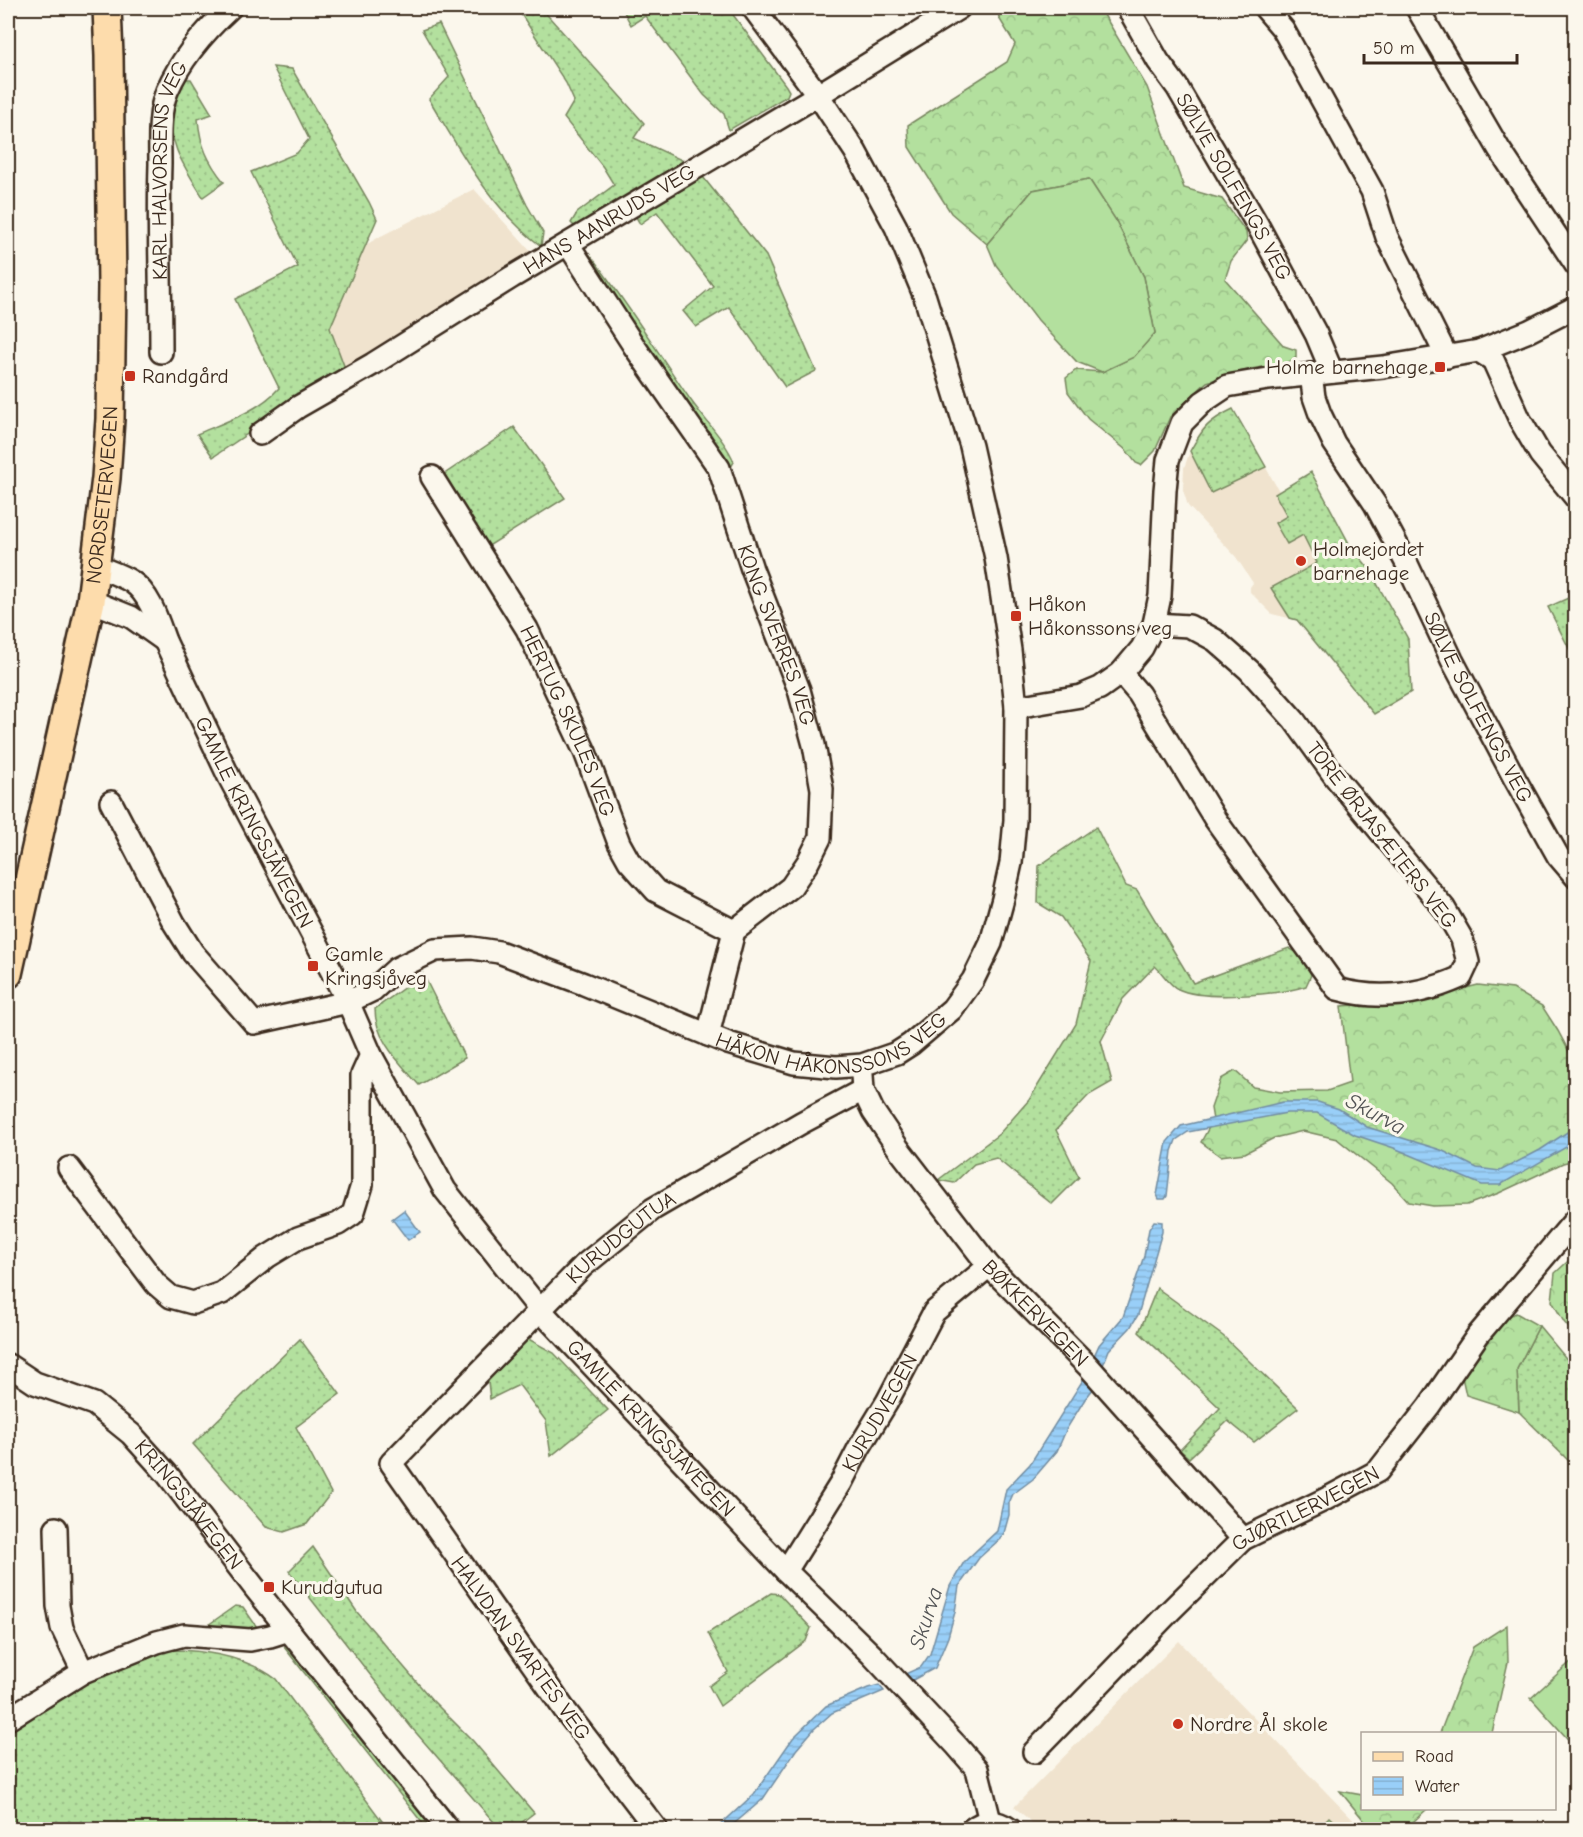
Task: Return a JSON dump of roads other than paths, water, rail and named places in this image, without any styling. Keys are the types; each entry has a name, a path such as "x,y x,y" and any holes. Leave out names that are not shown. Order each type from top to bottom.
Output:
{"main road":[{"name":"NORDSETERVEGEN","path":"8,974 91,601 106,478 110,419 111,189 107,8"}],"street":[{"name":"KARL HALVORSENS VEG","path":"160,352 161,116 166,93 189,51 211,25 230,8"},
{"name":"HÅKON HÅKONSSONS VEG","path":"348,1002 373,990 396,969 435,950 472,948 499,952 708,1035 794,1063 836,1067 861,1065 897,1053 952,1010 973,980 991,943 1012,855 1015,820 1016,707 996,558 968,437 925,297 896,227 855,151 818,95 753,8"},
{"name":"HANS AANRUDS VEG","path":"260,434 298,407 373,364 959,8"},
{"name":"SØLVE SOLFENGS VEG","path":"1128,8 1257,224 1316,334 1321,373 1314,397 1320,414 1334,443 1375,504 1401,552 1476,707 1515,779 1558,856 1575,877"},
{"path":"1266,8 1283,28 1372,191 1387,237 1447,357"},
{"path":"1417,8 1499,149 1575,266"},
{"name":"KONG SVERRES VEG","path":"568,244 634,346 719,468 752,569 800,690 814,745 822,789 820,838 808,862 791,886 734,931"},
{"path":"1016,707 1081,696 1100,688 1121,673 1142,648 1154,624 1160,596 1167,468 1182,423 1203,402 1227,386 1383,367 1479,351 1529,331 1575,307"},
{"path":"1479,351 1493,360 1520,420 1540,454 1575,498"},
{"name":"HERTUG SKULES VEG","path":"432,477 527,628 585,752 619,843 629,861 656,891 734,931"},
{"name":"GAMLE KRINGSJÅVEGEN","path":"96,566 133,583 143,594 157,618 165,641 229,777 348,1002 371,1055 446,1190 540,1310 786,1571 872,1655 977,1769 990,1821"},
{"name":"GAMLE KRINGSJÅVEGEN","path":"91,601 132,617 165,641"},
{"name":"TORE ØRJASÆTERS VEG","path":"1121,673 1139,694 1220,827 1337,989 1359,995 1401,995 1437,988 1461,977 1468,962 1462,939 1444,908 1336,778 1294,720 1249,670 1215,640 1189,626 1154,624"},
{"path":"111,802 174,923 193,953 254,1023 348,1002"},
{"path":"708,1035 734,931"},
{"path":"69,1168 156,1284 171,1297 193,1303 222,1293 267,1257 298,1238 338,1224 353,1214 362,1185 362,1075 371,1055"},
{"name":"BØKKERVEGEN","path":"861,1065 863,1090 873,1111 898,1148 989,1266 1093,1372 1243,1539"},
{"name":"KURUDGUTUA","path":"391,1463 583,1266 653,1209 801,1123 863,1090"},
{"name":"GJØRTLERVEGEN","path":"1034,1752 1243,1539 1378,1471 1429,1406 1478,1335 1575,1219"},
{"name":"KURUDVEGEN","path":"786,1571 841,1484 934,1312 989,1266"},
{"name":"KRINGSJÅVEGEN","path":"8,1365 35,1383 94,1404 131,1434 167,1474 449,1830"},
{"name":"KRINGSJÅVEGEN","path":"8,1384 35,1383"},
{"name":"HALVDAN SVARTES VEG","path":"391,1463 564,1709 657,1830"},
{"path":"56,1528 58,1606 62,1628 83,1672"},
{"path":"8,1719 83,1672 158,1642 184,1635 250,1640 289,1630"},
{"path":"971,1830 978,1824 990,1821 1003,1824 1011,1830"}],"water":[{"path":"1283,1102 1318,1102 1339,1109 1367,1127 1441,1150 1477,1168 1500,1171 1540,1150 1575,1127 1575,1142 1500,1185 1482,1185 1394,1148 1355,1135 1317,1113 1287,1113 1188,1132 1176,1140 1172,1151 1167,1196 1165,1199 1159,1199 1157,1195 1167,1142 1181,1126"},
{"path":"404,1210 420,1232 408,1240 392,1219"},
{"path":"1154,1221 1162,1222 1162,1232 1138,1315 1130,1328 1109,1350 1094,1388 1067,1428 1057,1451 1033,1479 1013,1494 1009,1503 1009,1515 1004,1533 979,1558 959,1586 948,1637 935,1668 909,1682 903,1675 921,1667 930,1654 950,1586 964,1562 997,1531 1006,1489 1030,1464 1083,1380 1099,1345 1123,1317 1144,1256 1149,1229"},
{"path":"879,1685 884,1691 832,1713 796,1750 763,1799 728,1829 716,1829 754,1794 793,1738 826,1706"}],"place":[{"name":"Holme barnehage","path":"1440,367"},
{"name":"Randgård","path":"130,376"},
{"name":"Holmejordet barnehage","path":"1301,561"},
{"name":"Håkon Håkonssons veg","path":"1016,616"},
{"name":"Gamle Kringsjåveg","path":"313,966"},
{"name":"Kurudgutua","path":"269,1587"},
{"name":"Nordre Ål skole","path":"1178,1724"}],"water label":[{"name":"Skurva","path":"1376,1113"},
{"name":"Skurva","path":"925,1618"}]}
